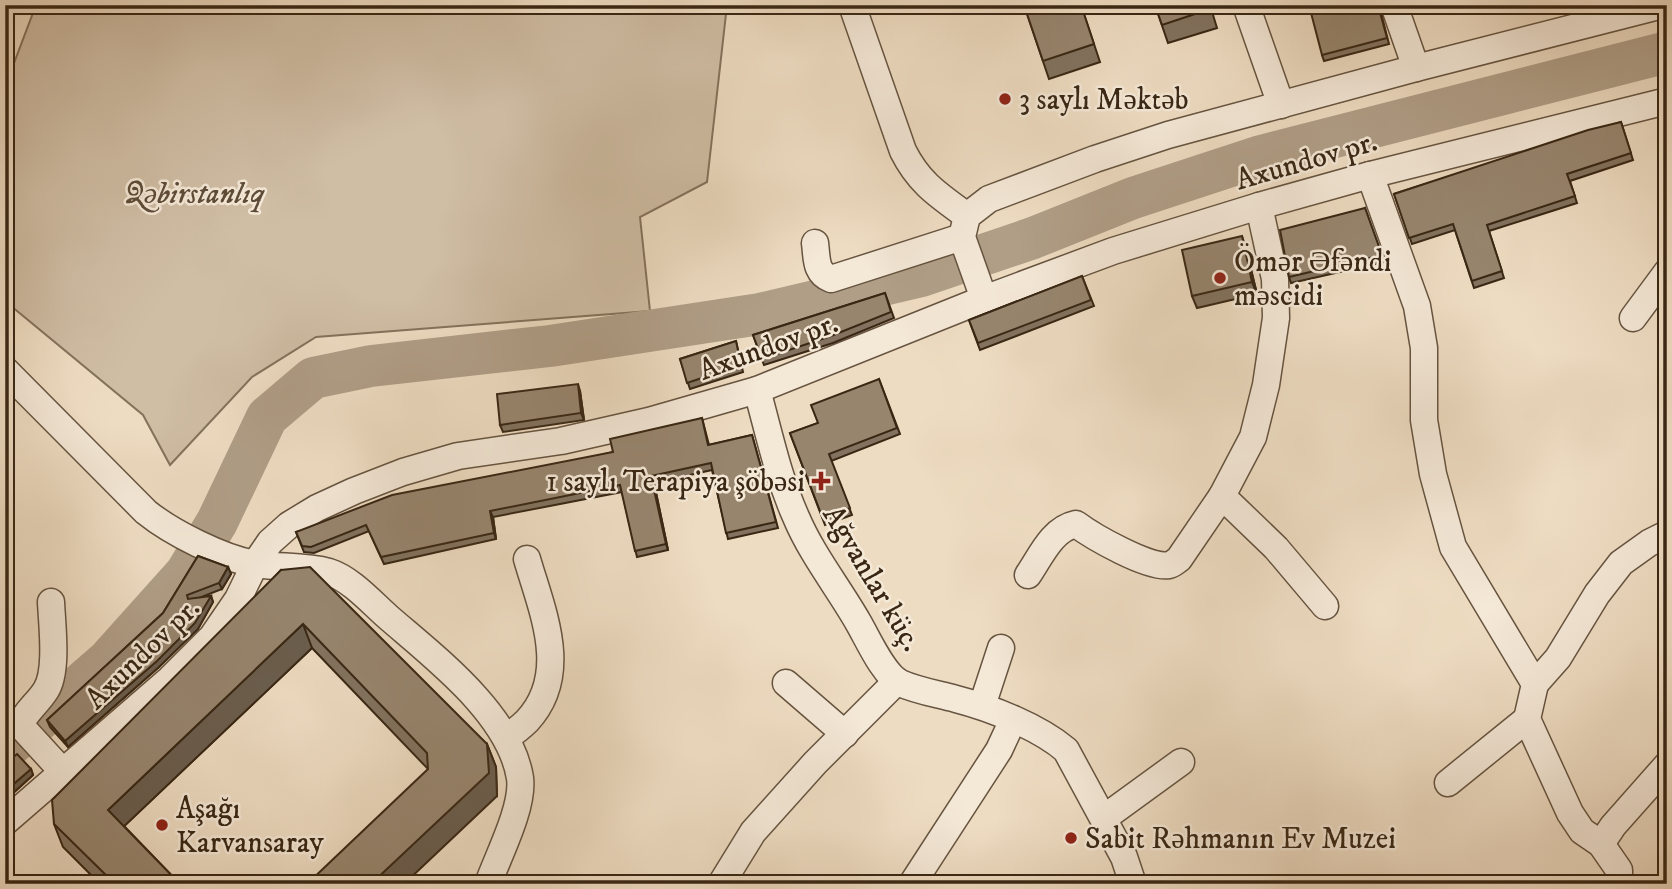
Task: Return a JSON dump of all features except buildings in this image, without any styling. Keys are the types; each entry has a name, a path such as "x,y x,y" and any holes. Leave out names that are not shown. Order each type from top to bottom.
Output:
{"street":[{"path":"852,5 911,168 965,226 981,288"},
{"path":"1246,5 1281,105"},
{"path":"1394,5 1416,68"},
{"path":"815,243 818,268 823,276 831,279 965,226 989,199 1095,159 1168,135 1662,5"},
{"name":"Axundov pr.","path":"5,822 170,679 212,637 239,599 255,564 270,542 317,508 403,472 458,456 561,440 649,421 757,390 981,288 1370,175 1667,102"},
{"path":"1370,175 1417,306 1424,348 1424,420 1433,474 1453,547 1535,684"},
{"path":"1028,575 1054,535 1067,526 1076,524 1095,538 1118,549 1152,563 1169,565 1179,559 1222,496 1253,437 1266,385 1276,318 1275,279 1259,206"},
{"path":"1633,318 1667,272"},
{"path":"5,370 146,512 164,526 219,552 255,564 295,565 331,573 358,591 466,685 506,738 520,780 517,808 488,884"},
{"name":"Ağvanlar küç.","path":"757,390 796,517 812,550 880,660 897,681 912,688 982,706 1052,738 1066,750 1124,857 1133,884"},
{"path":"1222,496 1276,548 1325,606"},
{"path":"1617,884 1619,870 1601,844 1582,831 1570,813 1527,719 1535,684 1558,658 1597,594 1621,564 1648,543 1667,534"},
{"path":"506,738 527,721 542,699 549,681 552,658 548,631 527,559"},
{"path":"51,602 52,674 46,689 25,713 20,731 64,773"},
{"path":"982,706 1001,648"},
{"path":"721,884 753,831 815,763 897,681"},
{"path":"786,683 845,734"},
{"path":"1448,783 1527,719"},
{"path":"912,884 999,750 1013,720"},
{"path":"1104,818 1181,762"},
{"path":"1601,844 1613,826 1667,765"},
{"path":"1110,884 1124,857"}],"green space":[{"name":"Qəbirstanlıq","path":"36,5 727,5 707,182 640,217 650,311 316,337 252,377 170,465 143,415 5,301 5,87"}],"waterway":[{"path":"5,750 108,660 186,573 217,522 267,417 313,378 371,366 550,346 760,314 921,276 1033,238 1133,198 1261,156 1667,52"}],"place":[{"name":"3 saylı Məktəb","path":"1005,99"},
{"name":"Ömər Əfəndi məscidi","path":"1220,278"},
{"name":"1 saylı Terapiya şöbəsi","path":"821,481"},
{"name":"Aşağı Karvansaray","path":"162,825"},
{"name":"Sabit Rəhmanın Ev Muzei","path":"1071,838"}]}
